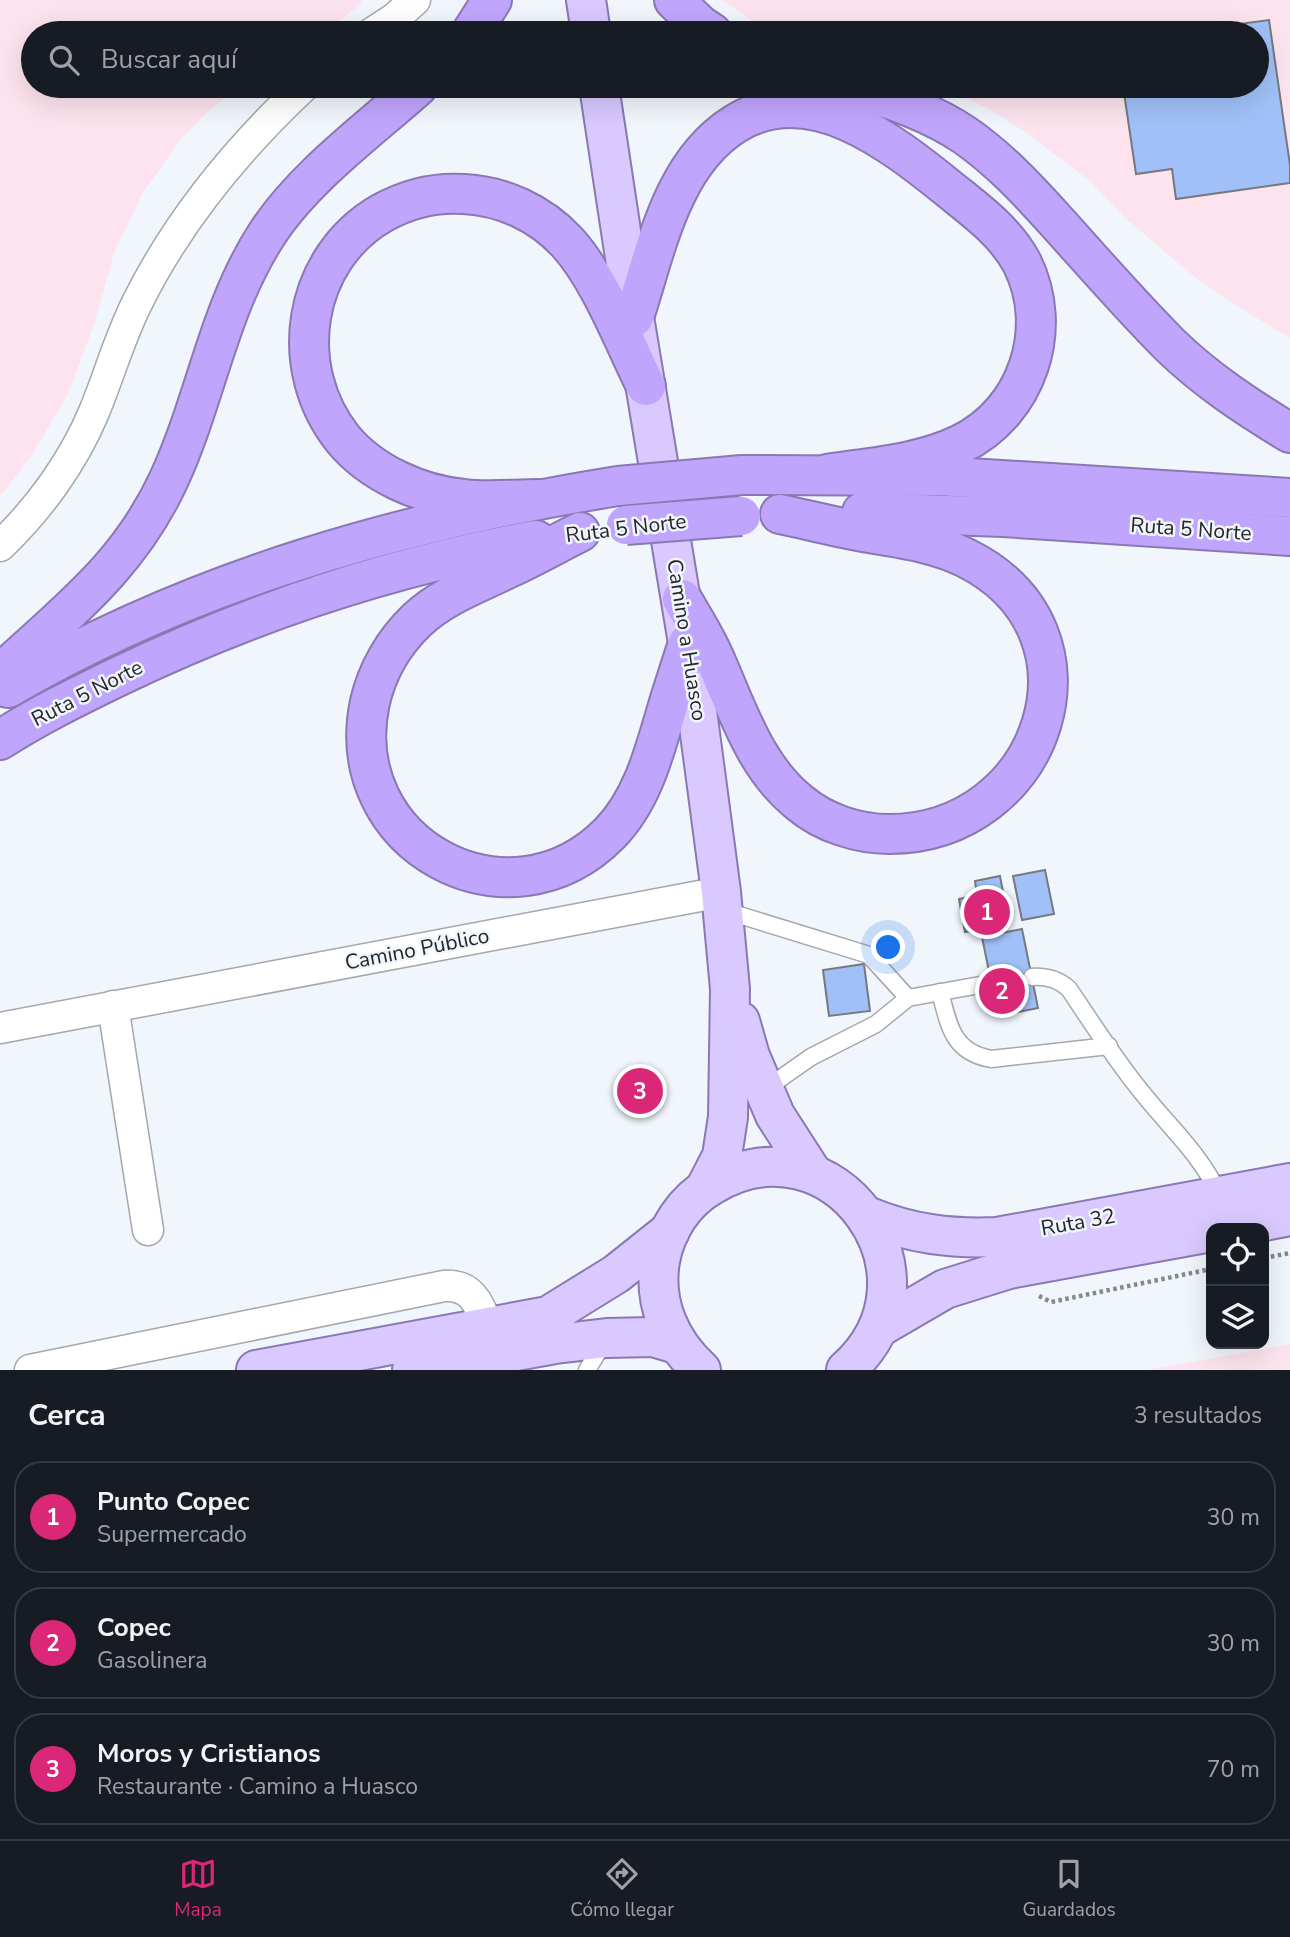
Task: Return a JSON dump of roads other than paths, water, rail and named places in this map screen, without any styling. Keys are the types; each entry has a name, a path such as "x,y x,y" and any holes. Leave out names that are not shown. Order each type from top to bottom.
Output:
{"highway":[{"path":"479,21 492,0"},
{"path":"674,0 696,21"},
{"path":"0,674 95,588 137,536 154,508 182,449 235,291 269,230 306,186 405,98"},
{"path":"883,98 924,113 967,137 1025,187 1140,314 1199,372 1233,398 1290,433"},
{"path":"634,317 664,224 683,181 704,150 752,115 786,108 835,116 877,135 909,156 1001,234 1023,265 1035,306 1037,329 1033,351 1019,390 1007,407 991,423 962,443 906,462 827,474"},
{"path":"538,499 464,499 420,489 379,469 361,456 344,440 331,421 313,379 308,334 311,311 327,268 356,232 401,204 431,195 453,193 495,198 534,215 567,243 580,259 646,386"},
{"name":"Ruta 5 Norte","path":"0,692 79,649 145,618 294,562 412,527 538,499 618,486 742,475 827,474 1016,480 1290,498"},
{"name":"Ruta 5 Norte","path":"0,740 50,711 166,653 280,608 450,557 580,532 626,525 741,516 854,512 936,514 1290,536"},
{"path":"682,599 716,662 756,751 782,787 802,805 840,826 880,834 905,834 946,825 986,804 1014,778 1026,759 1037,738 1046,699 1045,657 1041,638 1021,602 1006,585 988,571 943,548 780,514"},
{"path":"580,532 450,595 416,621 389,655 372,694 366,758 380,799 406,834 422,849 442,861 463,870 486,875 531,875 575,860 611,832 625,814 648,769 688,643"}],"main road":[{"path":"586,0 589,21"},
{"name":"Camino a Huasco","path":"601,98 634,317 682,599 722,901 730,989 729,1117 722,1156 705,1189"},
{"name":"Camino a Huasco","path":"730,989 750,1056 775,1115 813,1174"},
{"path":"256,1370 548,1316 616,1274 670,1231 691,1201 724,1177 757,1168 791,1168 813,1174 852,1199 867,1216 882,1248 888,1283 885,1306 869,1345 846,1370"},
{"name":"Ruta 32","path":"878,1328 945,1289 981,1276 1222,1221 1290,1183"},
{"name":"Ruta 32","path":"867,1216 904,1230 950,1238 1290,1216"},
{"path":"670,1231 661,1259 659,1289 668,1327 689,1357"},
{"path":"452,1363 478,1349 488,1327"},
{"path":"412,1370 555,1344 607,1338 653,1337 689,1357"}],"street":[{"path":"390,21 415,0"},
{"path":"0,546 33,511 75,449 92,415 118,344 138,302 185,221 241,149 292,98"},
{"name":"Camino Público","path":"0,1028 722,901"},
{"path":"113,1006 148,1230"},
{"path":"30,1370 444,1286 460,1286 473,1294 488,1327"}],"lane":[{"path":"722,901 869,955 908,998"},
{"path":"1032,977 1055,979 1069,989 1140,1090 1188,1143 1203,1164 1222,1221"},
{"path":"764,1090 811,1057 876,1024 908,998 991,983"},
{"path":"940,992 957,1041 966,1050 982,1058 1109,1046"},
{"path":"587,1370 607,1338"}],"place":[{"name":"Punto Copec","path":"987,912"},
{"name":"Copec","path":"1002,991"},
{"name":"Moros y Cristianos","path":"640,1091"}]}
